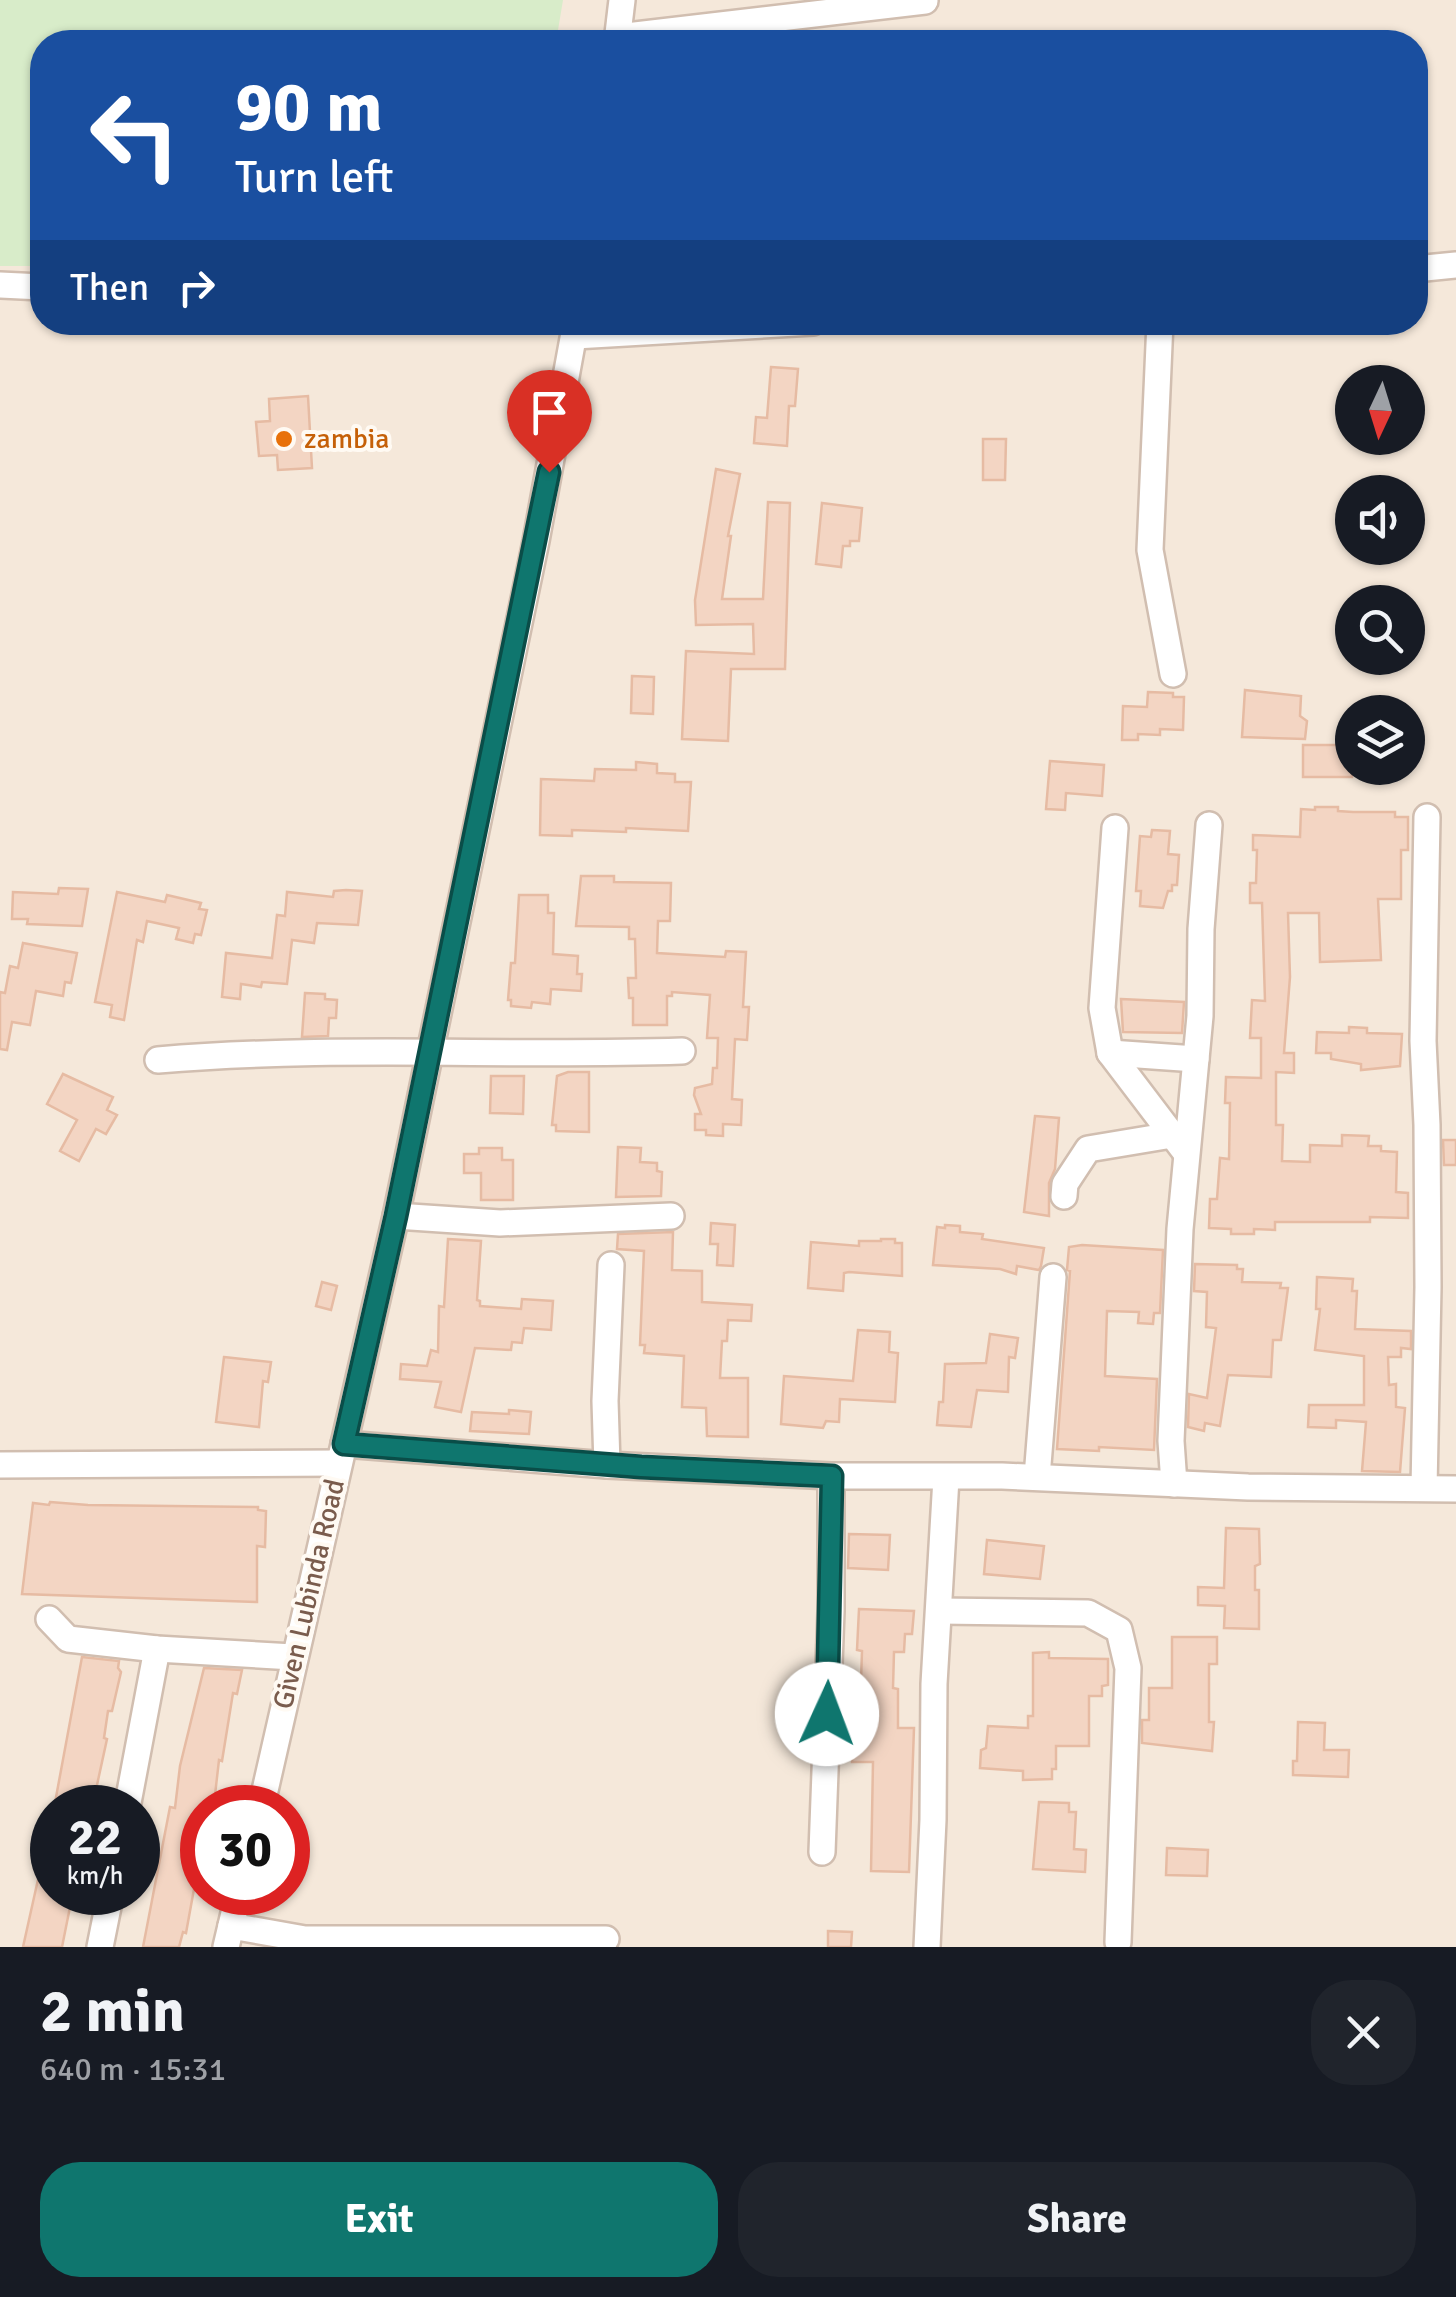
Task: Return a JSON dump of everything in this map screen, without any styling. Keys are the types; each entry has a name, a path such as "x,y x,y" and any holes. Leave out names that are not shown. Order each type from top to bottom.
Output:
{"street":[{"path":"618,30 622,0"},
{"path":"696,30 925,1"},
{"path":"1428,267 1456,265"},
{"path":"0,285 30,286"},
{"name":"Given Lubinda Road","path":"266,1785 396,1216 532,560 574,335"},
{"path":"1159,335 1150,550 1173,674"},
{"path":"1424,1488 1428,1270 1422,1041 1427,817"},
{"path":"1174,1484 1171,1441 1179,1144 1196,1059 1208,825"},
{"path":"1114,828 1102,1008 1110,1053 1179,1144"},
{"path":"158,1060 328,1052 682,1051"},
{"path":"1110,1053 1196,1059"},
{"path":"1064,1196 1065,1184 1088,1148 1179,1144"},
{"path":"396,1216 500,1223 670,1216"},
{"path":"607,1465 605,1401 611,1265"},
{"path":"1037,1478 1053,1276"},
{"path":"0,1465 341,1453 832,1476 1456,1490"},
{"path":"822,1852 832,1476"},
{"path":"927,1947 946,1478"},
{"path":"938,1611 1088,1613 1119,1630 1128,1668 1118,1942"},
{"path":"49,1619 68,1639 156,1650 294,1656"},
{"path":"131,1785 156,1650"},
{"path":"100,1947 106,1915"},
{"path":"228,1937 606,1939"}],"shaded area":[{"path":"0,0 1456,0 1456,1947 0,1947"}],"green space":[{"path":"0,0 563,0 558,30 30,30 30,266 0,266"}],"building":[{"path":"771,367 798,369 795,406 789,406 787,446 754,443 756,417 767,418"},
{"name":"zambia","path":"308,396 312,468 278,470 277,455 259,456 256,422 270,421 269,399"},
{"path":"983,439 1006,439 1005,480 983,480"},
{"path":"716,469 740,474 728,536 722,599 763,599 768,502 790,503 785,669 731,669 728,741 682,739 686,651 754,654 753,624 696,625 695,600"},
{"path":"822,503 862,508 859,541 843,546 841,567 816,564"},
{"path":"632,676 654,677 653,714 631,713"},
{"path":"1245,690 1301,696 1300,716 1307,721 1305,739 1242,737"},
{"path":"1148,692 1184,697 1183,730 1160,729 1160,735 1138,734 1138,740 1122,740 1123,706 1147,707"},
{"path":"1303,745 1335,745 1335,777 1303,777"},
{"path":"1050,761 1104,765 1102,796 1066,793 1065,810 1046,809"},
{"path":"636,762 657,764 657,773 675,774 675,782 691,782 688,831 626,828 626,832 572,830 572,836 540,835 541,779 594,781 595,769 636,770"},
{"path":"1301,809 1395,812 1395,817 1408,817 1408,850 1401,850 1401,899 1378,899 1381,960 1320,962 1319,913 1288,913 1290,977 1284,1053 1294,1053 1294,1073 1276,1072 1276,1125 1283,1125 1282,1161 1310,1162 1310,1145 1342,1146 1342,1135 1369,1136 1368,1146 1397,1152 1396,1192 1408,1193 1408,1218 1275,1222 1275,1230 1231,1234 1231,1229 1209,1228 1210,1199 1217,1199 1220,1158 1229,1159 1230,1103 1225,1103 1226,1077 1261,1078 1261,1038 1250,1038 1252,1000 1265,1001 1262,903 1250,903 1250,883 1256,883 1257,850 1253,850 1253,835 1300,837"},
{"path":"1152,830 1170,831 1168,854 1179,855 1177,885 1168,891 1163,908 1140,906 1141,891 1136,891 1140,836 1151,837"},
{"path":"581,876 614,876 614,882 671,883 670,921 658,921 657,953 725,957 726,951 746,952 743,1007 749,1007 747,1040 735,1039 732,1099 742,1100 741,1125 723,1124 723,1136 695,1130 695,1114 701,1114 695,1088 712,1084 713,1068 717,1068 718,1038 707,1038 710,995 672,992 672,996 667,996 667,1025 633,1025 628,978 636,978 635,939 629,939 629,927 576,926"},
{"path":"59,888 88,889 82,926 27,924 28,919 12,919 13,892 58,894"},
{"path":"334,891 362,891 358,925 317,923 314,943 292,940 287,984 241,984 240,999 222,997 226,953 272,958 277,915 285,916 287,892 333,897"},
{"path":"117,892 165,902 167,895 201,903 199,909 207,910 201,935 195,934 193,943 176,939 179,928 147,921 143,942 137,940 124,1020 110,1017 112,1005 95,1002"},
{"path":"519,895 548,895 548,913 554,913 553,954 578,956 581,991 551,989 550,1004 532,1002 531,1008 511,1006 508,1000 511,963 515,963"},
{"path":"23,943 77,953 71,983 65,982 63,996 36,991 30,1025 12,1022 7,1050 0,1049 0,992 5,993 10,966 18,968"},
{"path":"305,993 325,994 325,999 337,1000 336,1018 329,1018 328,1036 302,1037"},
{"path":"1121,999 1184,1002 1182,1033 1123,1032"},
{"path":"1349,1027 1367,1028 1367,1033 1402,1034 1400,1066 1361,1070 1361,1064 1331,1059 1331,1053 1316,1053 1317,1032 1349,1033"},
{"path":"589,1072 589,1132 556,1131 556,1125 552,1125 557,1076"},
{"path":"63,1074 113,1097 107,1110 117,1115 106,1134 96,1129 79,1161 60,1151 77,1120 47,1104"},
{"path":"491,1076 524,1076 523,1114 490,1113"},
{"path":"1035,1116 1059,1118 1055,1169 1049,1183 1049,1216 1024,1212"},
{"path":"1443,1140 1456,1140 1456,1165 1444,1165"},
{"path":"618,1147 641,1148 640,1162 657,1163 657,1171 662,1172 661,1196 616,1197"},
{"path":"479,1148 502,1148 502,1160 513,1160 513,1200 481,1200 481,1173 464,1173 464,1154 479,1154"},
{"path":"711,1223 735,1225 733,1266 717,1265 718,1244 710,1244"},
{"path":"960,1226 960,1232 983,1234 982,1239 1044,1248 1041,1266 1039,1270 1017,1266 1016,1274 1000,1269 933,1265 937,1227"},
{"path":"673,1232 672,1270 702,1271 702,1302 752,1305 751,1321 728,1320 727,1341 722,1341 720,1378 748,1378 748,1437 707,1436 706,1408 682,1407 684,1356 644,1353 645,1345 640,1345 644,1251 617,1249 618,1234"},
{"path":"448,1239 481,1241 477,1300 480,1306 521,1309 522,1299 553,1301 551,1330 524,1328 522,1343 512,1342 511,1350 475,1348 461,1412 435,1407 441,1382 400,1379 401,1364 427,1366 431,1350 438,1352 439,1306 444,1307"},
{"path":"881,1239 902,1243 902,1276 849,1272 844,1273 843,1291 808,1288 811,1242 859,1246 859,1241"},
{"path":"1069,1247 1163,1250 1160,1313 1154,1313 1153,1324 1138,1323 1139,1312 1107,1311 1105,1376 1157,1379 1154,1450 1057,1449"},
{"path":"1195,1264 1237,1265 1237,1269 1243,1269 1242,1282 1281,1283 1280,1288 1288,1288 1281,1340 1273,1340 1271,1377 1228,1375 1220,1426 1205,1423 1204,1431 1188,1427 1189,1394 1207,1398 1216,1328 1206,1327 1207,1292 1194,1291"},
{"path":"1317,1277 1353,1279 1352,1291 1357,1291 1355,1329 1411,1331 1411,1349 1401,1348 1401,1357 1388,1357 1389,1385 1396,1384 1396,1407 1405,1408 1400,1472 1362,1471 1366,1422 1336,1420 1336,1428 1308,1427 1309,1405 1364,1405 1364,1356 1315,1350 1320,1309 1316,1309"},
{"path":"322,1282 337,1286 331,1310 316,1306"},
{"path":"858,1330 890,1332 889,1352 898,1353 895,1402 840,1399 839,1422 826,1421 823,1428 781,1424 784,1376 853,1381"},
{"path":"990,1334 1018,1338 1015,1358 1009,1357 1008,1392 977,1390 971,1427 937,1425 945,1364 986,1363"},
{"path":"224,1357 271,1362 268,1382 263,1381 259,1427 216,1422"},
{"path":"509,1410 531,1412 529,1434 470,1431 472,1412 509,1414"},
{"path":"33,1503 258,1507 266,1511 265,1547 257,1546 257,1602 22,1594"},
{"path":"1226,1528 1259,1529 1260,1564 1255,1566 1255,1590 1259,1590 1259,1629 1224,1628 1225,1606 1198,1605 1198,1587 1224,1588"},
{"path":"849,1534 890,1535 888,1570 848,1568"},
{"path":"987,1540 1044,1546 1040,1579 984,1574"},
{"path":"859,1609 914,1611 912,1634 905,1634 904,1652 894,1652 893,1688 898,1689 898,1728 914,1728 909,1872 871,1871 873,1762 852,1762 856,1682 861,1682 862,1651 857,1650"},
{"path":"1172,1637 1217,1637 1217,1664 1209,1664 1212,1751 1142,1743 1142,1720 1149,1720 1149,1688 1172,1688"},
{"path":"1049,1652 1049,1658 1108,1659 1108,1685 1102,1686 1102,1696 1089,1696 1089,1746 1056,1746 1052,1779 1023,1780 1023,1771 980,1768 988,1726 1028,1728 1028,1716 1033,1716 1033,1653"},
{"path":"82,1657 119,1661 121,1672 112,1711 108,1711 104,1738 107,1739 97,1785 58,1785"},
{"path":"204,1668 242,1670 237,1694 233,1693 216,1785 180,1785 180,1915 189,1915 186,1933 183,1932 179,1947 143,1947 149,1915 160,1915 160,1859 170,1807 175,1808 180,1766"},
{"path":"1298,1722 1325,1723 1324,1750 1349,1750 1348,1777 1293,1775"},
{"path":"1039,1802 1069,1803 1069,1812 1076,1812 1074,1849 1086,1850 1085,1872 1033,1869"},
{"path":"1167,1848 1208,1850 1207,1876 1166,1875"},
{"path":"30,1915 68,1915 62,1947 23,1947"},
{"path":"828,1931 852,1932 851,1947 828,1947"}],"place":[{"name":"zambia","path":"284,439"}],"route":[{"path":"549,472 396,1216 344,1444 641,1467 832,1476 827,1714"}]}
